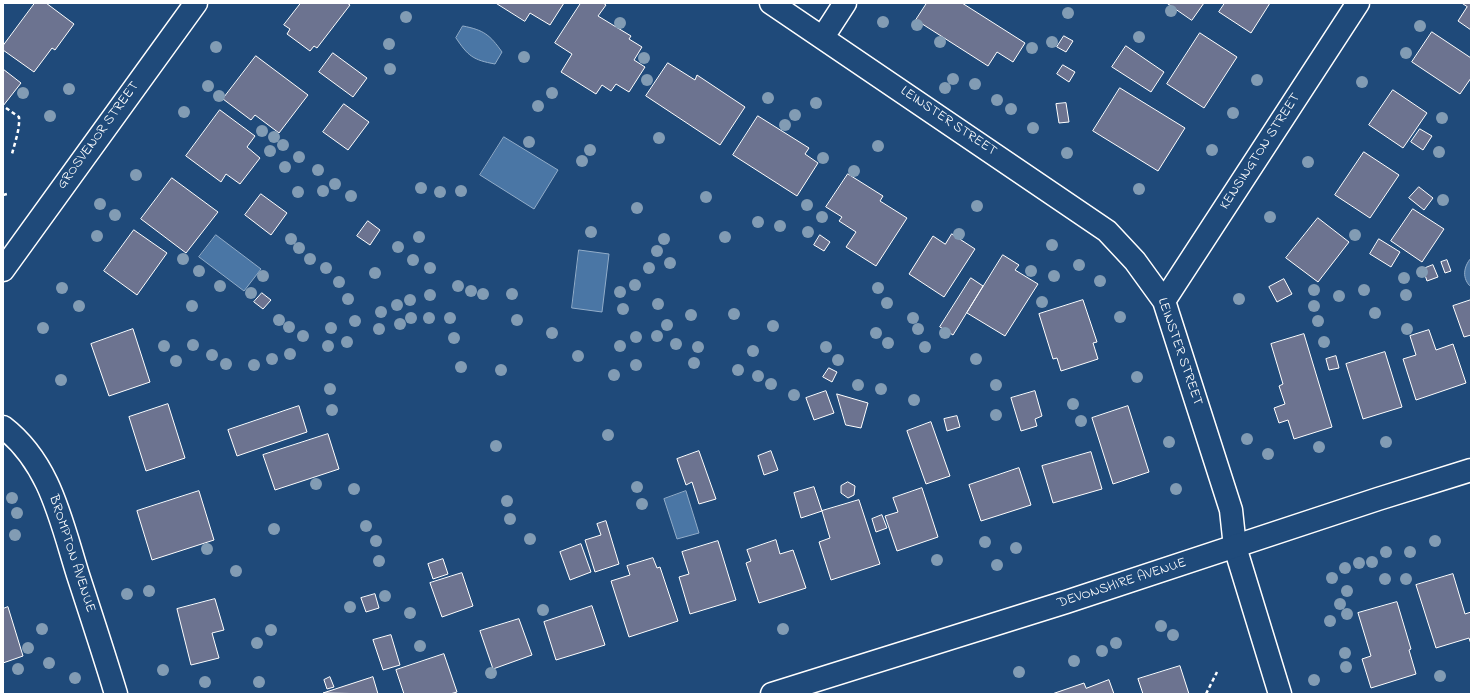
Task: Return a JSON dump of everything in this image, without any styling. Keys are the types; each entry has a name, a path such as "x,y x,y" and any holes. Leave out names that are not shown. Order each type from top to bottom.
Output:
{"street":[{"name":"GROSVENOR STREET","path":"3,270 196,3"},
{"name":"LEINSTER STREET","path":"771,3 1107,231 1135,262 1164,301 1231,510 1235,547 1280,694"},
{"path":"823,37 845,3"},
{"name":"KENSINGTON STREET","path":"1164,301 1358,3"},
{"name":"BROMPTON AVENUE","path":"3,427 11,433 31,454 52,493 116,694"},
{"name":"DEVONSHIRE AVENUE","path":"772,694 1066,602 1471,470"}],"path":[{"path":"6,108 19,117 20,125 12,154"},
{"path":"3,195 7,194"},
{"path":"1206,694 1217,672"}],"water":[{"path":"463,26 476,29 486,34 494,41 502,52 495,64 476,59 464,49 456,38"},
{"path":"504,137 558,170 534,209 480,175"},
{"path":"216,235 261,269 244,291 199,257"},
{"path":"579,250 609,254 602,312 572,308"},
{"path":"1471,258 1471,287 1465,277 1465,269"},
{"path":"686,491 699,533 677,539 664,499"}],"building":[{"path":"35,3 46,3 74,24 55,50 52,48 34,72 3,50 3,46"},
{"path":"301,3 347,3 350,5 317,48 314,46 310,51 287,34 290,29 284,25"},
{"path":"496,3 564,3 550,25 530,13 525,21"},
{"path":"581,3 603,3 606,5 598,16 631,36 629,39 642,47 634,60 645,67 629,92 616,84 611,91 602,85 596,94 561,72 572,54 555,43"},
{"path":"927,3 962,3 1025,43 1013,62 997,52 988,66 916,20"},
{"path":"1167,3 1204,3 1192,20"},
{"path":"1225,3 1270,3 1251,33 1219,12"},
{"path":"1462,3 1471,3 1471,30 1458,21 1467,7"},
{"path":"1432,32 1471,58 1471,78 1460,94 1412,62"},
{"path":"1200,33 1237,57 1204,108 1167,84"},
{"path":"1064,36 1073,41 1066,52 1057,47"},
{"path":"1126,46 1164,72 1151,92 1112,67"},
{"path":"333,53 367,78 353,97 319,72"},
{"path":"256,56 308,95 279,133 255,115 251,120 223,99"},
{"path":"668,63 695,80 697,75 745,107 720,145 646,96"},
{"path":"1063,65 1075,72 1069,82 1057,74"},
{"path":"3,69 21,83 3,106"},
{"path":"1120,88 1185,128 1158,171 1093,131"},
{"path":"1393,90 1427,113 1403,148 1369,125"},
{"path":"1066,103 1069,122 1059,123 1056,104"},
{"path":"344,104 369,122 348,150 323,132"},
{"path":"220,110 255,136 247,147 260,158 240,184 226,174 221,182 186,156"},
{"path":"758,116 809,148 805,154 818,163 797,196 733,155"},
{"path":"1420,129 1432,136 1423,150 1411,142"},
{"path":"1364,152 1399,175 1370,218 1335,195"},
{"path":"848,174 883,196 880,201 907,218 876,266 846,247 856,232 839,221 842,217 826,207"},
{"path":"172,178 218,212 186,253 141,219"},
{"path":"1419,187 1433,198 1424,210 1409,198"},
{"path":"261,194 287,213 271,235 245,215"},
{"path":"1413,209 1444,229 1422,262 1391,241"},
{"path":"1318,218 1349,242 1318,282 1286,258"},
{"path":"368,221 380,230 370,245 357,236"},
{"path":"134,230 167,253 137,295 104,271"},
{"path":"952,234 975,249 944,297 909,274 933,236 945,244"},
{"path":"820,235 830,242 824,251 814,245"},
{"path":"1379,239 1400,252 1391,267 1370,254"},
{"path":"1003,255 1019,265 1015,270 1038,284 1005,336 967,313"},
{"path":"1447,260 1451,271 1445,273 1441,262"},
{"path":"1433,265 1438,277 1427,281 1423,269"},
{"path":"971,278 983,286 953,335 940,327"},
{"path":"1284,279 1292,294 1277,302 1269,287"},
{"path":"262,293 271,300 263,309 254,302"},
{"path":"1083,300 1097,342 1093,343 1098,359 1061,371 1057,358 1053,359 1039,314"},
{"path":"1471,300 1471,335 1464,337 1453,306"},
{"path":"133,329 150,382 109,396 91,344"},
{"path":"1429,330 1436,350 1453,344 1466,383 1416,400 1403,359 1416,355 1410,336"},
{"path":"1304,334 1332,427 1294,439 1288,420 1279,423 1274,408 1285,404 1279,386 1283,384 1271,344"},
{"path":"1385,352 1402,407 1363,419 1346,364"},
{"path":"1336,356 1339,368 1329,370 1326,359"},
{"path":"829,368 837,372 832,382 823,377"},
{"path":"826,391 834,413 814,420 806,398"},
{"path":"1035,391 1042,416 1035,419 1037,426 1021,431 1011,398"},
{"path":"837,394 868,403 861,428 846,425"},
{"path":"168,404 185,458 146,471 129,417"},
{"path":"299,406 307,432 237,456 228,430"},
{"path":"1128,406 1149,472 1113,484 1092,418"},
{"path":"957,416 960,427 947,431 944,419"},
{"path":"931,422 950,476 926,484 907,431"},
{"path":"328,434 339,469 275,490 263,455"},
{"path":"699,451 716,499 699,504 692,482 686,485 677,459"},
{"path":"771,451 778,470 764,475 758,456"},
{"path":"1091,452 1102,489 1053,503 1042,466"},
{"path":"1019,468 1031,505 981,521 969,485"},
{"path":"848,482 855,486 854,495 848,498 841,493 841,486"},
{"path":"814,487 822,511 801,518 794,493"},
{"path":"922,488 938,537 897,551 885,516 898,512 893,498"},
{"path":"199,491 214,540 152,560 137,511"},
{"path":"859,500 880,564 831,580 819,542 830,538 822,511"},
{"path":"882,515 887,528 876,532 872,519"},
{"path":"606,521 619,564 595,572 585,540 601,535 597,524"},
{"path":"776,540 780,554 793,550 806,588 759,603 746,563 751,561 747,550"},
{"path":"718,541 736,600 690,614 679,577 689,574 682,552"},
{"path":"581,544 591,572 570,580 560,552"},
{"path":"653,558 657,568 660,567 678,621 629,637 611,581 630,575 627,566"},
{"path":"443,559 448,574 433,579 428,564"},
{"path":"462,573 473,606 442,617 430,583"},
{"path":"1453,574 1465,614 1471,612 1471,644 1469,638 1436,648 1416,585"},
{"path":"375,594 379,608 366,612 361,598"},
{"path":"215,599 224,630 212,633 219,658 191,665 177,609"},
{"path":"1397,602 1411,649 1409,650 1416,674 1371,688 1362,659 1371,656 1358,613"},
{"path":"592,606 605,645 556,660 544,622"},
{"path":"8,607 23,656 3,663 3,609"},
{"path":"519,619 532,655 493,669 480,631"},
{"path":"391,635 400,665 383,670 373,640"},
{"path":"444,654 457,692 450,694 404,694 396,670"},
{"path":"1180,666 1189,694 1143,694 1138,679"},
{"path":"330,677 334,687 327,689 324,680"},
{"path":"373,677 378,694 323,693 369,678"},
{"path":"1109,680 1114,694 1052,694 1084,683 1086,688"}]}
